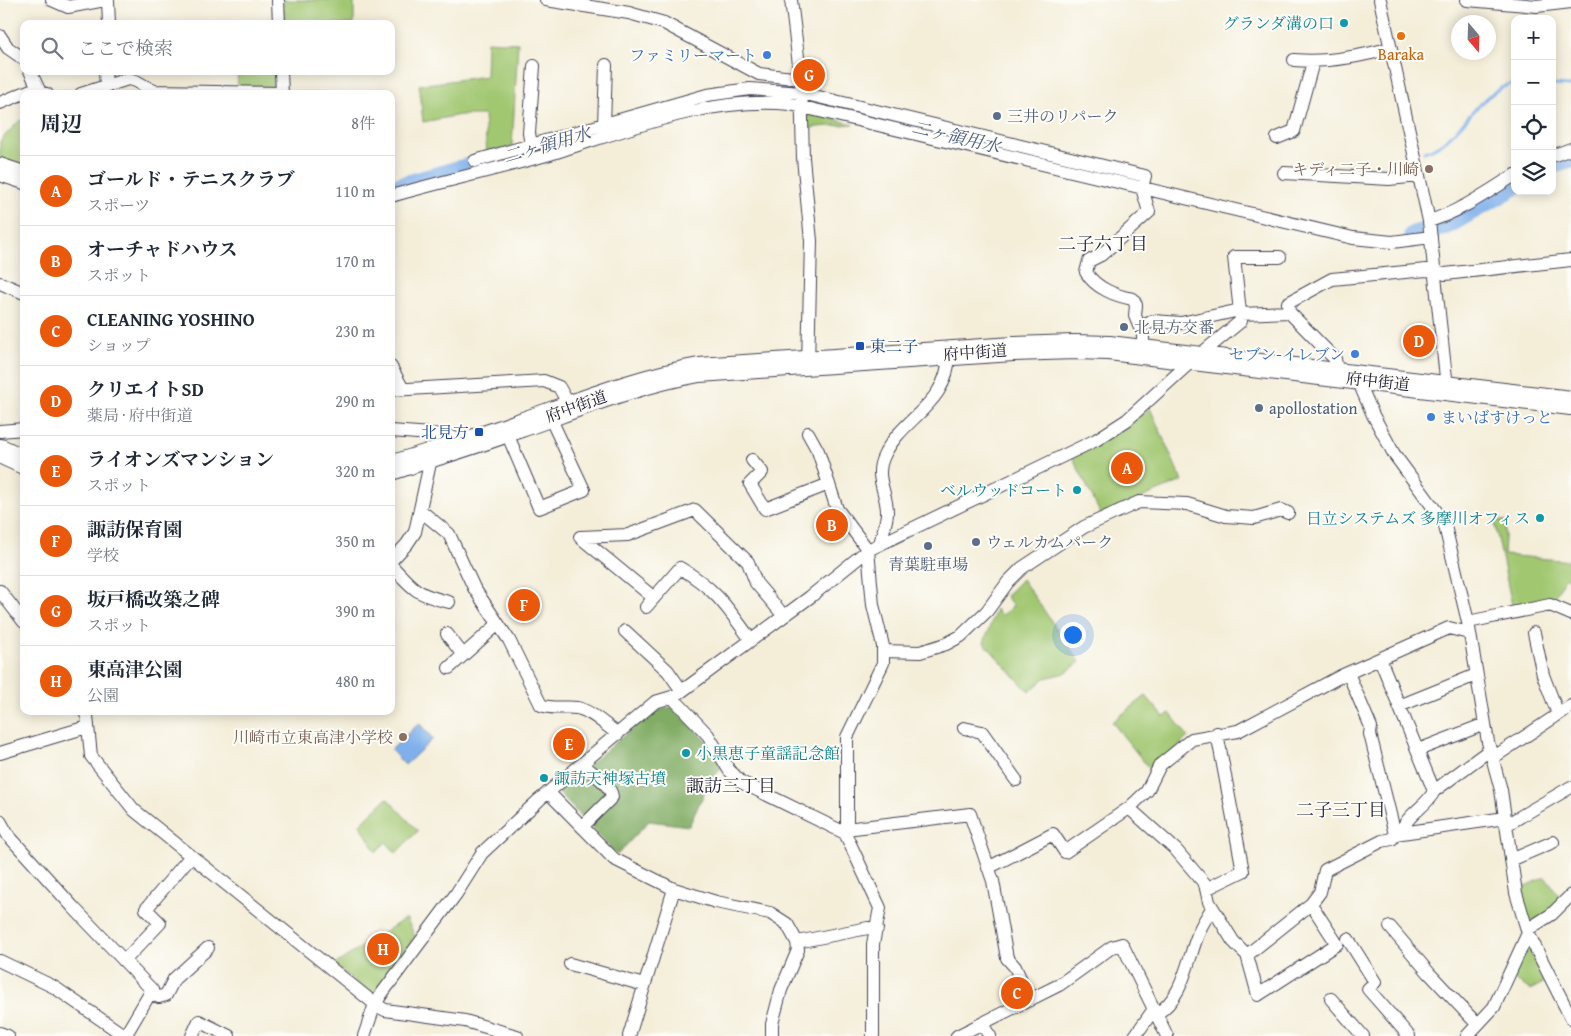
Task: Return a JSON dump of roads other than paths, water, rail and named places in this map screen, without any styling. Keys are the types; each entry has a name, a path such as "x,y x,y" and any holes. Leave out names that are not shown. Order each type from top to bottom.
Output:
{"highway":[{"name":"府中街道","path":"395,467 506,431 650,380 674,374 709,370 1076,347 1197,358 1571,403"},
{"path":"0,451 20,460"}],"street":[{"path":"52,0 68,7 106,0 108,20"},
{"path":"278,0 279,20"},
{"path":"546,0 629,13 664,23 688,34 759,74 801,79"},
{"path":"791,0 801,79 803,158 812,263 808,364"},
{"path":"1380,0 1430,229 1447,387"},
{"path":"1467,0 1537,6 1571,2"},
{"path":"0,36 8,48 20,56"},
{"path":"1294,60 1313,62 1353,59 1391,48"},
{"path":"1276,138 1294,131 1313,62"},
{"path":"604,125 606,65"},
{"path":"531,145 529,133 534,66"},
{"path":"757,89 762,82 759,74"},
{"path":"32,75 41,90"},
{"path":"105,75 106,86"},
{"path":"281,75 282,90"},
{"path":"94,90 128,78 136,79 152,90"},
{"path":"475,161 707,95 757,89 1144,182 1353,238 1392,242 1430,229 1443,217 1511,177"},
{"path":"0,103 20,95"},
{"path":"395,195 543,156 707,107 738,103 802,100"},
{"path":"1556,155 1571,149"},
{"path":"0,164 20,171"},
{"path":"1284,173 1389,180 1419,176"},
{"path":"0,175 20,182"},
{"path":"1143,352 1141,327 1135,316 1136,305 1133,299 1119,296 1091,281 1086,272 1089,261 1102,255 1148,212 1144,182"},
{"path":"364,1036 375,1004 456,894 475,862 548,792 655,702 677,694 874,547 1113,430 1241,321 1234,257 1280,257"},
{"path":"1571,260 1446,274 1426,270 1332,279 1288,303 1289,312 1335,359 1372,415 1394,454 1444,522 1468,627 1505,821 1516,893 1527,931 1571,1018"},
{"path":"0,283 20,291"},
{"path":"1141,327 1153,321 1181,323 1240,312 1289,312"},
{"path":"873,1036 873,944 880,914 878,901 846,831 847,738 884,663 873,606 874,547 887,513 879,479 884,456 891,444 941,390 949,367 949,354"},
{"path":"397,389 544,381 559,387 559,411 584,490 539,508 506,431"},
{"path":"0,431 20,429"},
{"path":"395,431 444,435 468,443"},
{"path":"808,432 818,451 838,509 874,547"},
{"path":"395,556 407,544 415,532 432,454"},
{"path":"752,460 762,472 750,484 765,509 829,484"},
{"path":"883,650 920,652 946,644 961,636 987,611 1008,582 1022,568 1084,526 1139,502 1187,504 1236,517 1254,518 1281,510 1288,513"},
{"path":"751,640 716,593 700,579 680,568 650,602 580,538 628,536 695,510 748,562 756,583 784,616"},
{"path":"421,511 449,534 474,588 509,640 542,705 549,708 577,708 585,711 618,734"},
{"path":"395,568 416,592 425,597 449,602"},
{"path":"0,591 20,617"},
{"path":"988,868 1053,834 1065,852 1129,808 1147,792 1160,765 1192,739 1217,733 1238,731 1348,673 1450,628 1468,627 1550,605 1571,614"},
{"path":"449,668 498,624"},
{"path":"624,631 668,671 677,694 708,736 729,770 741,782 846,831 970,814 996,894 998,918 1007,958 1015,967 1030,1000"},
{"path":"1534,632 1544,675 1558,714"},
{"path":"447,634 463,654"},
{"path":"1380,659 1434,791"},
{"path":"1348,673 1371,727 1370,734 1398,834"},
{"path":"1399,706 1476,675"},
{"path":"1247,955 1311,904 1320,892 1325,870 1382,841 1392,839 1408,820 1432,797 1434,791 1492,753 1571,706"},
{"path":"86,715 90,756 134,810 375,1004 385,1010 465,1021 517,1036"},
{"path":"1418,750 1485,724"},
{"path":"0,753 87,728"},
{"path":"964,728 982,732 1016,780"},
{"path":"1206,889 1243,871 1217,733"},
{"path":"582,764 612,792 612,797 582,827"},
{"path":"1398,834 1505,821 1571,787"},
{"path":"548,792 614,860 674,889 716,902 770,913 787,924 797,942 798,950 781,990 772,1024 772,1036"},
{"path":"1129,808 1193,868 1206,889 1212,908 1233,941 1247,955 1258,995 1337,944 1311,904"},
{"path":"0,821 8,835 152,990 125,1036 54,987 0,960 0,976"},
{"path":"1511,860 1553,842"},
{"path":"124,961 160,923 146,908 191,856"},
{"path":"629,1036 674,889"},
{"path":"1467,1036 1494,1007 1503,992 1527,931 1569,903"},
{"path":"1135,1036 1155,1012 1167,1007 1176,996 1199,930 1212,908"},
{"path":"1390,927 1429,974 1477,1024"},
{"path":"797,942 868,928 876,929"},
{"path":"1348,939 1375,982 1368,989 1408,1036"},
{"path":"957,1036 1059,985 1112,947 1122,944 1167,1036"},
{"path":"150,993 159,997 166,995 174,979 208,948"},
{"path":"570,964 644,985"},
{"path":"1331,999 1363,1036"},
{"path":"192,1036 199,1021 229,1036"},
{"path":"982,1025 990,1036"},
{"path":"0,1033 8,1036"}],"water":[{"path":"419,723 433,739 405,765 391,750"}],"waterway":[{"path":"1424,152 1448,138 1489,96 1511,84"},
{"path":"1556,85 1571,86"},
{"name":"二ヶ領用水","path":"717,99 738,96 786,97"},
{"name":"二ヶ領用水","path":"395,188 497,159"},
{"name":"二ヶ領用水","path":"1556,164 1571,159"},
{"name":"二ヶ領用水","path":"1413,235 1447,225 1511,188"}],"place":[{"name":"グランダ溝の口","path":"1344,23"},
{"name":"Baraka","path":"1401,36"},
{"name":"ファミリーマート","path":"767,55"},
{"name":"坂戸橋改築之碑","path":"809,75"},
{"name":"三井のリパーク","path":"997,116"},
{"name":"キディ二子・川崎","path":"1429,169"},
{"name":"北見方交番","path":"1124,327"},
{"name":"クリエイトSD","path":"1419,341"},
{"name":"東二子","path":"860,346"},
{"name":"セブン-イレブン","path":"1355,354"},
{"name":"apollostation","path":"1259,408"},
{"name":"まいばすけっと","path":"1431,417"},
{"name":"北見方","path":"479,432"},
{"name":"ゴールド・テニスクラブ","path":"1127,468"},
{"name":"ベルウッドコート","path":"1077,490"},
{"name":"日立システムズ 多摩川オフィス","path":"1540,518"},
{"name":"オーチャドハウス","path":"832,525"},
{"name":"ウェルカムパーク","path":"976,542"},
{"name":"青葉駐車場","path":"928,546"},
{"name":"諏訪保育園","path":"524,605"},
{"name":"川崎市立東高津小学校","path":"403,737"},
{"name":"ライオンズマンション","path":"569,744"},
{"name":"小黒恵子童謡記念館","path":"686,753"},
{"name":"諏訪天神塚古墳","path":"544,778"},
{"name":"東高津公園","path":"383,949"},
{"name":"CLEANING YOSHINO","path":"1017,993"}],"district":[{"name":"二子六丁目","path":"1103,244"},
{"name":"諏訪三丁目","path":"731,786"},
{"name":"二子三丁目","path":"1341,810"}]}
